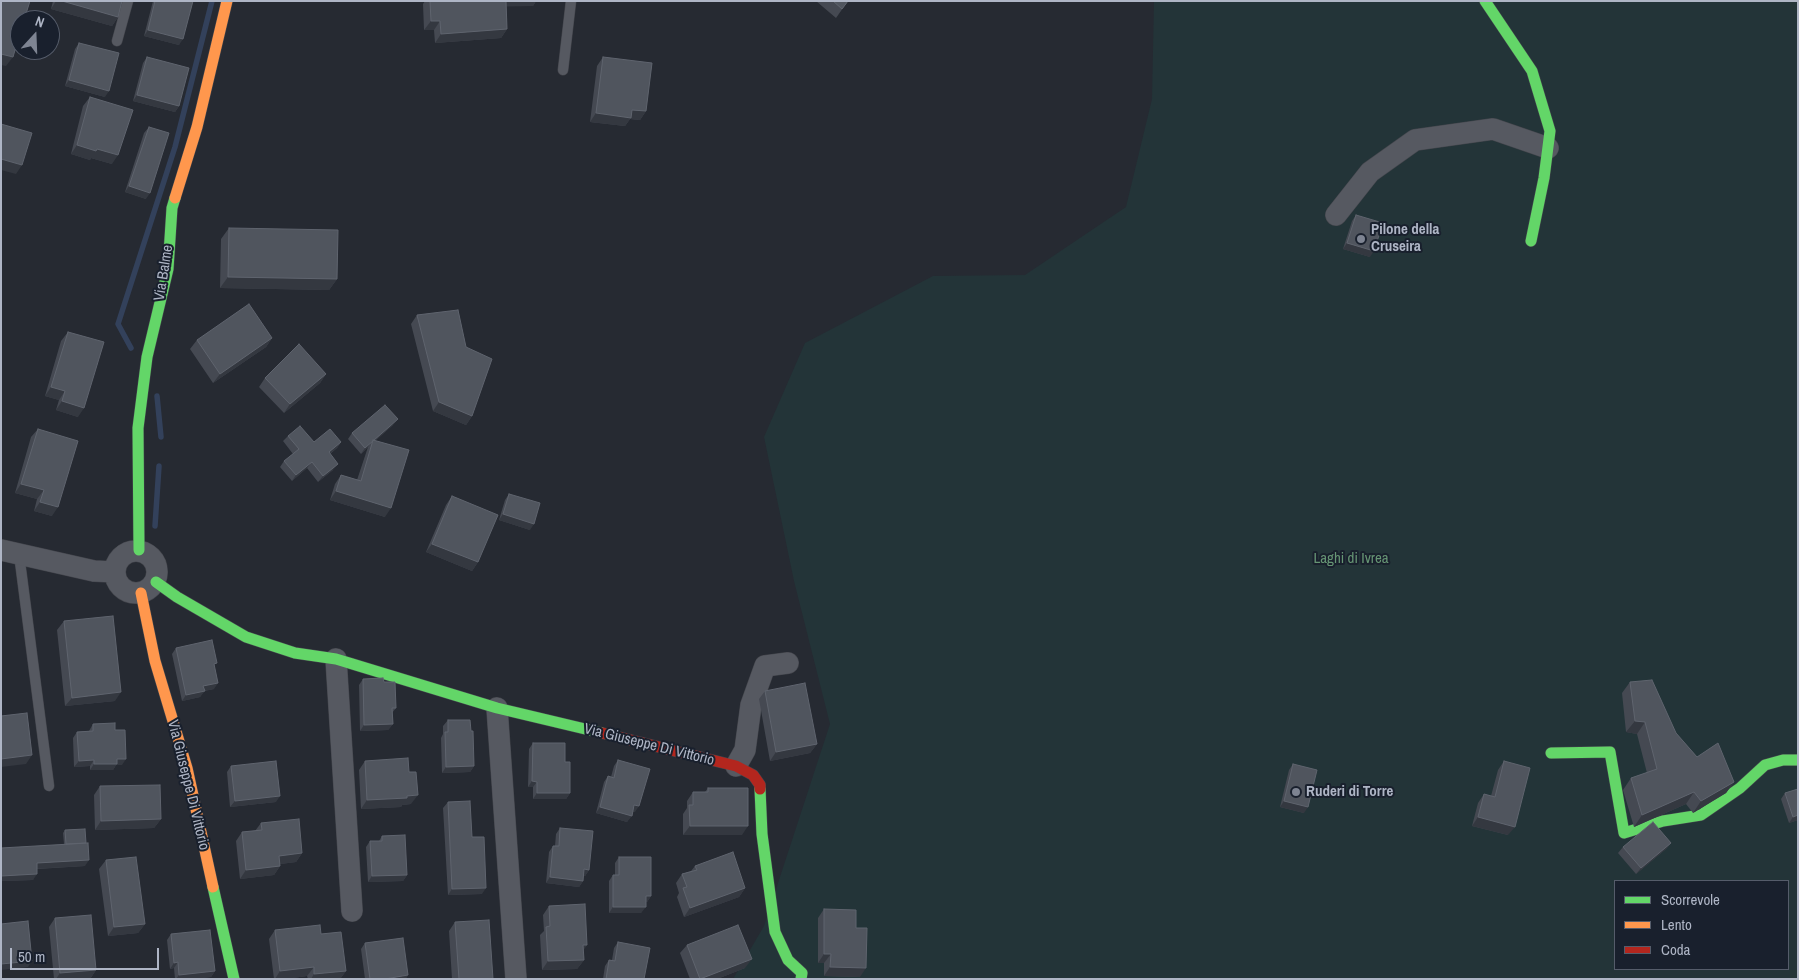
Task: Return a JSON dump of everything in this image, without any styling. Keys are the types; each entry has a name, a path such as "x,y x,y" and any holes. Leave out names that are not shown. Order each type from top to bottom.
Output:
{"street":[{"name":"Via Balme","path":"140,550 138,428 147,357 168,269 172,208 197,127 227,1"},
{"path":"1485,1 1532,71 1550,131 1544,178 1531,242"},
{"path":"1336,216 1370,172 1416,140 1493,129 1548,148"},
{"path":"140,550 152,556 158,568 148,587 128,591 119,584 115,572 118,560 127,552 140,550"},
{"path":"10,552 94,571 115,572"},
{"name":"Via Giuseppe Di Vittorio","path":"234,979 187,768 155,661 148,587 177,597 246,637 295,653 336,659 497,708 736,766 753,774 760,785 762,834 776,932 788,960 802,973 801,979"},
{"path":"336,659 352,911"},
{"path":"736,766 745,750 752,705 765,666 788,663"},
{"path":"497,708 519,976"},
{"path":"1551,752 1610,752 1624,833 1662,821 1701,815 1740,788 1765,765 1783,760 1798,760"}],"lane":[{"path":"117,41 128,1"},
{"path":"563,70 571,1"},
{"path":"10,552 49,786"}],"green space":[{"name":"Laghi di Ivrea","path":"1154,1 1798,1 1798,979 733,979 764,926 830,724 794,581 764,437 805,343 933,276 1025,275 1126,207 1152,99"}],"building":[{"path":"1,1 30,1 27,10 10,10 10,56 1,54"},
{"path":"62,1 122,1 118,17"},
{"path":"155,1 193,1 183,39 148,30"},
{"path":"430,1 506,1 507,29 441,34 440,21 431,21"},
{"path":"833,1 848,1 842,9"},
{"path":"79,43 119,53 109,91 69,80"},
{"path":"147,57 189,68 179,106 137,95"},
{"path":"603,57 652,63 646,111 632,110 631,118 596,113"},
{"path":"90,97 133,110 118,155 77,145"},
{"path":"1,124 32,133 22,165 1,159"},
{"path":"149,127 169,133 150,193 129,186"},
{"name":"Pilone della Cruseira","path":"1356,215 1383,223 1374,251 1347,243"},
{"path":"229,228 338,230 337,279 228,277"},
{"path":"249,304 272,338 220,374 197,340"},
{"path":"458,310 466,347 492,359 472,416 439,402 417,315"},
{"path":"68,332 104,342 84,408 62,401 65,391 51,387"},
{"path":"299,344 326,374 290,404 265,378"},
{"path":"385,405 398,419 365,448 352,433"},
{"path":"300,426 314,442 330,429 341,442 329,452 338,464 323,476 312,462 296,475 284,461 299,449 288,436"},
{"path":"38,429 78,441 58,507 40,502 44,490 21,484"},
{"path":"373,440 409,450 391,508 336,491 341,475 361,481"},
{"path":"509,494 540,503 534,524 503,514"},
{"path":"452,496 498,515 478,562 432,544"},
{"path":"113,616 121,692 72,698 64,621"},
{"path":"212,640 217,663 214,664 218,683 203,686 205,691 186,695 176,648"},
{"path":"383,678 384,682 395,682 396,708 392,708 393,724 364,725 363,679"},
{"path":"1652,680 1676,733 1697,757 1718,743 1734,782 1701,801 1694,792 1642,815 1631,778 1657,769 1645,722 1635,721 1630,682"},
{"path":"805,683 817,744 776,752 765,691"},
{"path":"27,713 32,755 1,759 1,716"},
{"path":"448,720 470,720 471,731 473,731 474,766 446,767 445,732 448,732"},
{"path":"115,723 115,730 125,730 126,759 117,759 117,764 94,764 94,760 79,761 77,732 93,731 93,724"},
{"path":"533,743 565,743 565,762 570,762 570,793 537,793 537,782 532,781"},
{"path":"408,758 409,772 416,772 418,795 407,796 407,798 367,800 365,761"},
{"path":"618,760 650,769 639,806 634,805 632,816 600,807 608,776 614,778"},
{"path":"276,761 280,796 235,801 231,766"},
{"path":"1504,761 1530,768 1515,827 1478,817 1484,794 1495,797"},
{"name":"Ruderi di Torre","path":"1293,764 1317,770 1308,807 1284,801"},
{"path":"160,785 161,819 101,821 100,786"},
{"path":"708,788 748,788 748,826 690,826 689,805 693,805 693,792 708,792"},
{"path":"1798,789 1798,815 1793,817 1785,793"},
{"path":"470,801 472,837 484,837 486,888 452,889 448,802"},
{"path":"299,819 302,853 279,856 280,866 246,870 242,832 262,830 261,823"},
{"path":"1653,822 1671,843 1641,868 1623,847"},
{"path":"560,828 593,831 589,870 584,869 583,881 550,877 553,846 559,846"},
{"path":"85,829 86,843 66,844 65,830"},
{"path":"405,835 407,875 372,876 370,841 382,841 382,836"},
{"path":"88,843 89,860 37,863 37,874 1,876 1,848"},
{"path":"733,852 745,888 690,908 683,888 687,887 682,874 697,870 695,866"},
{"path":"136,857 145,924 114,927 106,860"},
{"path":"619,857 651,857 651,896 646,896 646,907 613,907 613,875 619,875"},
{"path":"585,904 587,945 583,945 584,960 548,961 546,927 550,926 549,906"},
{"path":"824,909 856,910 856,928 867,928 866,968 830,967 831,954 824,954"},
{"path":"91,915 96,970 60,973 55,918"},
{"path":"489,920 493,979 459,979 455,922"},
{"path":"28,921 32,961 1,964 1,924"},
{"path":"320,925 321,934 341,932 346,971 314,974 314,967 280,971 275,930"},
{"path":"738,925 752,959 700,979 687,945"},
{"path":"210,930 215,971 179,975 178,962 174,963 171,934"},
{"path":"403,938 408,975 385,979 370,979 365,943"},
{"path":"618,942 650,948 644,979 606,979 609,960 615,961"}],"waterway":[{"path":"131,348 118,324 175,147 212,1"},
{"path":"157,396 161,437"},
{"path":"155,526 159,466"}],"traffic: fast":[{"path":"1485,1 1532,71 1550,131 1544,178 1531,241"},
{"path":"139,550 138,428 147,357 168,269 172,208 175,198"},
{"path":"156,582 177,597 246,637 295,653 336,659 497,708 602,733"},
{"path":"1551,753 1610,752 1624,833 1663,821 1701,815 1740,788 1765,765 1783,760 1798,760"},
{"path":"760,789 762,834 775,932 788,960 802,973 801,979"},
{"path":"213,887 234,979"}],"traffic: slow":[{"path":"175,198 197,127 227,1"},
{"path":"141,593 155,661 187,768 213,887"}],"traffic: jam":[{"path":"602,733 736,766 753,775 760,785 760,789"}],"place":[{"name":"Pilone della Cruseira","path":"1361,239"},
{"name":"Ruderi di Torre","path":"1296,792"}]}
